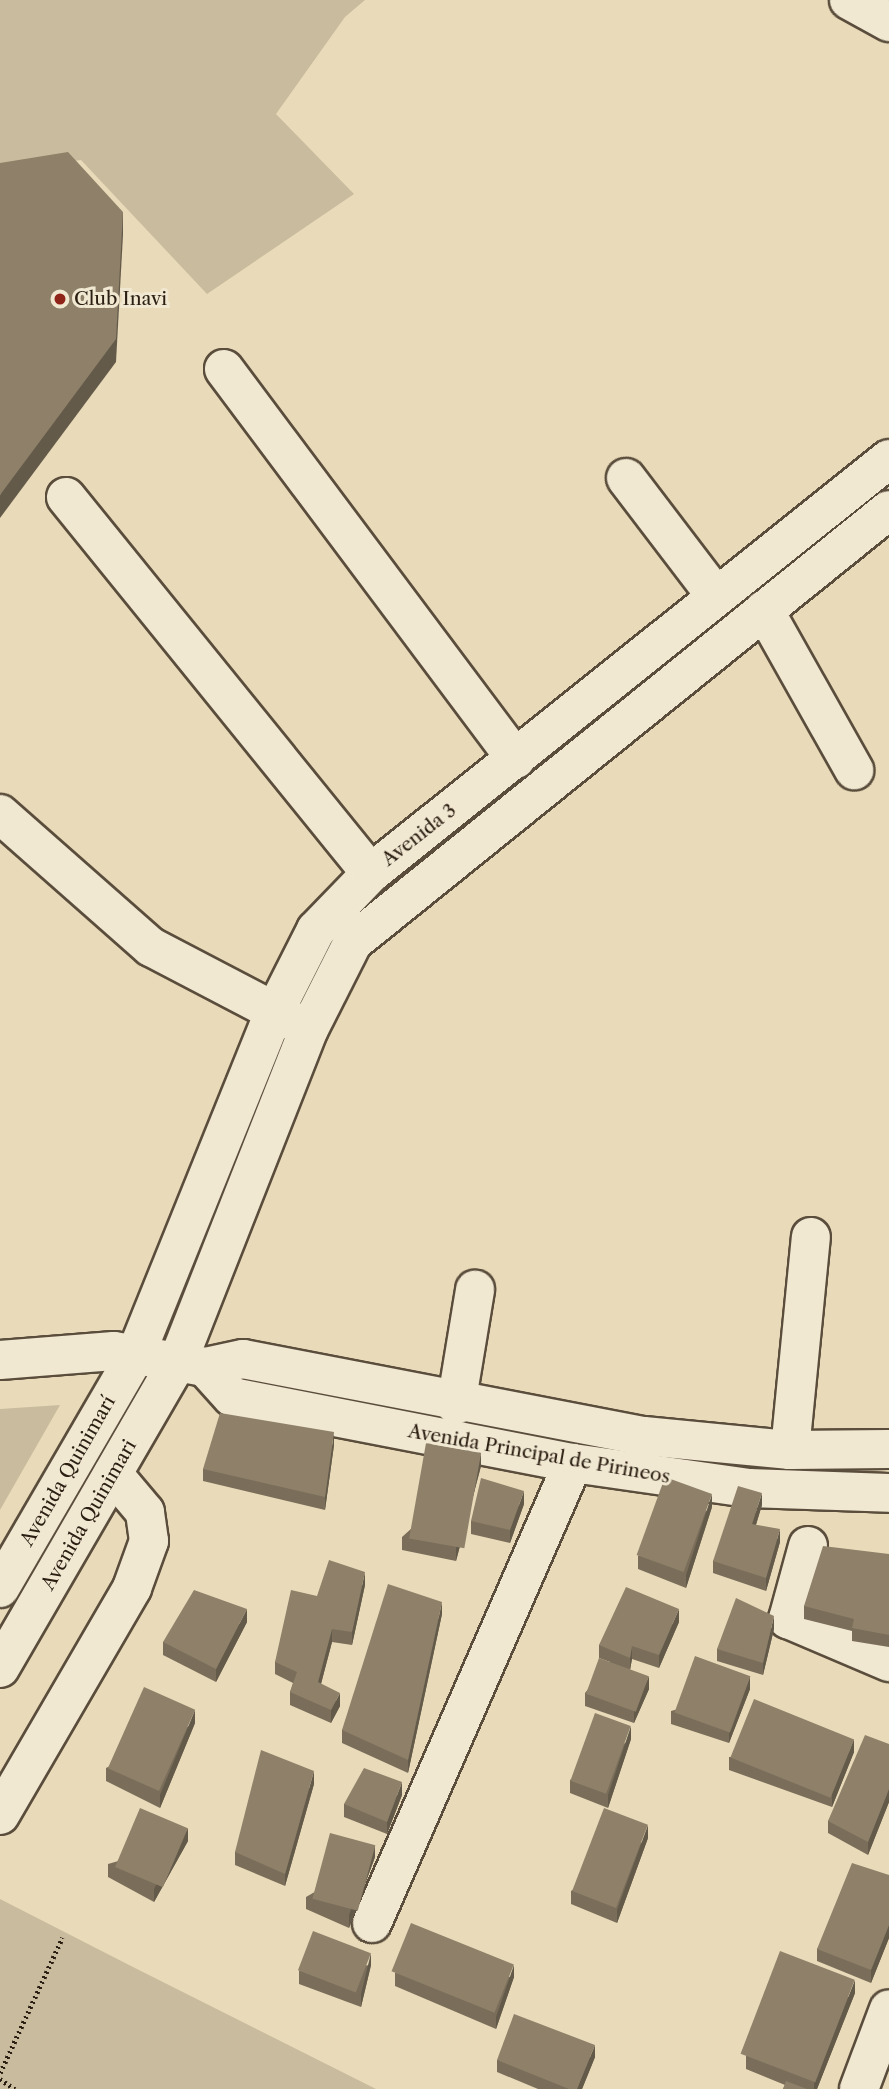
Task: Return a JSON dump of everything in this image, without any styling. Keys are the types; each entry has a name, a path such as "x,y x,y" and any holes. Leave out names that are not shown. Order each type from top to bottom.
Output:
{"street":[{"path":"849,0 889,22"},
{"path":"224,369 516,759"},
{"name":"Avenida 3","path":"136,1354 274,1013 316,930 371,873 516,759 715,595 889,459"},
{"path":"626,478 715,595"},
{"path":"66,496 371,873"},
{"path":"191,1364 309,1029 353,942 889,510"},
{"path":"764,610 854,770"},
{"path":"0,814 151,947 309,1029"},
{"path":"790,1450 811,1237"},
{"path":"456,1405 475,1290"},
{"name":"Avenida Principal de Pirineos","path":"0,1360 136,1354 191,1364 243,1359 456,1405 644,1437 790,1450 889,1449"},
{"name":"Avenida Quinimarí","path":"0,1588 136,1354"},
{"name":"Avenida Principal de Pirineos","path":"191,1364 232,1397 573,1463 749,1488 889,1493"},
{"name":"Avenida Quinimari","path":"0,1668 113,1474 191,1364"},
{"path":"372,1923 573,1463"},
{"path":"0,1815 132,1588 149,1541 145,1512 113,1474"},
{"path":"808,1546 788,1619 889,1662"},
{"path":"859,2089 889,2009"}],"path":[{"path":"0,2073 62,1938"},
{"path":"0,2080 15,2089"}],"shaded area":[{"path":"0,0 365,0 345,17 276,114 354,194 207,294 81,160 0,171"},
{"path":"60,1405 0,1510 0,1409"},
{"path":"0,1899 133,1967 376,2089 0,2089"}],"building":[{"name":"Club Inavi","path":"68,152 123,212 116,339 0,495 0,163"},
{"path":"220,1413 334,1432 325,1497 203,1469"},
{"path":"426,1443 481,1453 464,1548 409,1539"},
{"path":"665,1477 712,1494 684,1572 637,1555"},
{"path":"481,1478 524,1491 510,1530 471,1521"},
{"path":"738,1486 762,1493 752,1524 780,1529 766,1578 713,1561"},
{"path":"823,1546 889,1554 889,1635 852,1628 854,1619 804,1606"},
{"path":"329,1560 365,1572 352,1632 332,1629 318,1682 340,1693 331,1710 290,1692 297,1672 275,1662 291,1590 317,1596"},
{"path":"388,1584 442,1602 408,1760 342,1730"},
{"path":"626,1587 679,1609 659,1655 632,1646 630,1658 599,1645"},
{"path":"194,1590 247,1609 216,1669 163,1642"},
{"path":"736,1598 774,1616 763,1663 717,1649"},
{"path":"695,1656 750,1676 730,1733 674,1712"},
{"path":"599,1658 649,1676 636,1712 586,1694"},
{"path":"144,1687 195,1710 159,1791 108,1768"},
{"path":"754,1699 854,1739 831,1798 730,1757"},
{"path":"595,1713 631,1726 606,1794 570,1781"},
{"path":"865,1735 889,1744 889,1789 868,1842 828,1821"},
{"path":"261,1750 314,1771 285,1874 235,1852"},
{"path":"364,1768 402,1782 387,1822 344,1804"},
{"path":"140,1808 188,1828 163,1887 115,1867"},
{"path":"604,1808 648,1825 616,1908 572,1891"},
{"path":"330,1833 375,1845 358,1911 312,1899"},
{"path":"852,1863 889,1875 889,1925 871,1970 817,1949"},
{"path":"411,1923 514,1965 494,2013 392,1971"},
{"path":"313,1931 371,1953 356,1992 298,1970"},
{"path":"780,1951 855,1980 815,2082 741,2054"},
{"path":"514,2014 595,2045 577,2089 569,2089 497,2060"},
{"path":"786,2081 807,2089 783,2089"}],"place":[{"name":"Club Inavi","path":"60,299"}]}
